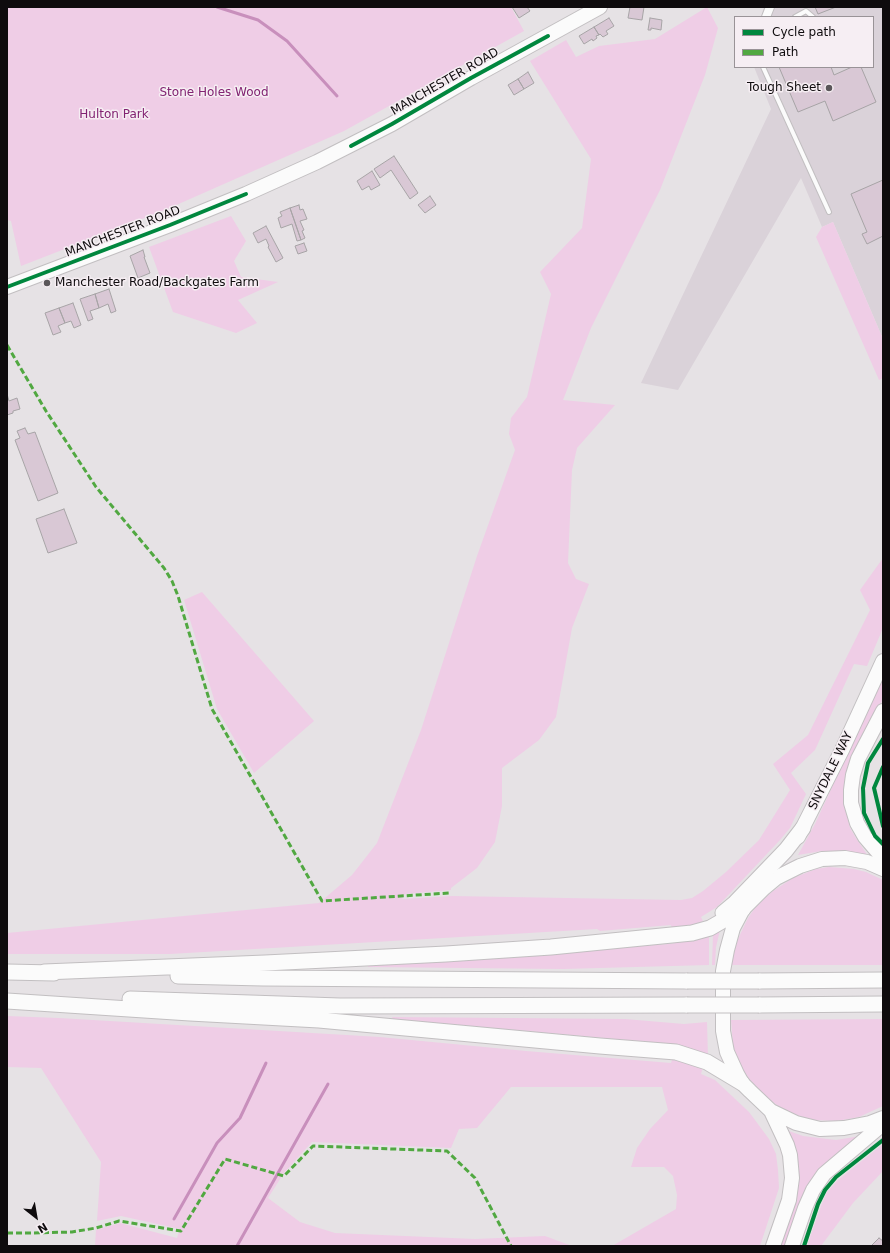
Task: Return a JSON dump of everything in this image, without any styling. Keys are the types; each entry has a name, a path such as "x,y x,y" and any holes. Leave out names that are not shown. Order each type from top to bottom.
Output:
{"highway":[{"name":"MANCHESTER ROAD","path":"7,287 170,225 246,194 317,162 392,124 471,78 600,7"},
{"name":"SNYDALE WAY","path":"776,878 803,828 883,662"},
{"name":"SNYDALE WAY","path":"883,711 858,759 852,775 851,803 857,823 864,837 883,858"},
{"path":"678,934 708,923 726,911 786,850 803,828"},
{"path":"44,972 446,954 552,947 696,933 710,928 743,908 776,878 800,866 822,859 845,858 867,862 883,869"},
{"path":"742,1083 727,1052 723,1031 723,971 733,928 743,908"},
{"path":"7,972 263,978 687,981 883,980"},
{"path":"7,995 340,1006 883,1004"},
{"path":"7,1001 319,1020 676,1052 704,1061 742,1083 771,1111 796,1123 820,1129 844,1128 870,1123 883,1118"},
{"path":"771,1111 787,1145 791,1161 792,1178 789,1200 773,1246"},
{"path":"792,1246 813,1190 824,1174 883,1124"}],"lane":[{"path":"797,16 806,12 812,16"},
{"path":"763,68 829,212"}],"shaded area":[{"path":"764,7 883,7 883,339 833,222 822,227 801,178 678,390 641,383 771,109 754,68 874,68 874,16 761,16"}],"green space":[{"name":"Hulton Park","path":"7,7 511,7 524,31 344,131 165,210 21,266 11,221 7,220"},
{"path":"707,7 718,28 705,75 660,190 591,328 563,400 615,405 577,448 572,470 568,563 576,579 589,584 572,628 556,717 539,740 502,768 502,806 495,842 477,868 451,888 451,890 405,894 402,899 452,896 681,900 692,898 703,891 726,872 759,840 790,790 773,764 808,735 870,610 860,590 883,558 883,628 867,666 854,664 815,750 791,773 806,794 790,828 717,907 701,917 703,921 693,926 672,930 671,925 600,931 597,929 170,954 7,954 7,933 319,903 352,875 377,843 421,730 477,556 515,450 509,434 511,418 527,397 551,294 540,272 582,228 591,159 530,61 566,40 576,57 599,46 655,39"},
{"path":"231,216 246,241 234,261 241,277 278,282 238,300 257,323 236,333 173,312 149,247"},
{"path":"833,222 883,339 883,378 879,380 816,237 822,227"},
{"path":"202,592 314,721 254,773 217,709 184,600"},
{"path":"882,678 883,699 854,757 845,799 850,828 868,856 844,851 822,851 798,855 815,824"},
{"path":"829,867 854,869 866,872 883,880 883,965 731,965 737,941 748,918 764,899 773,891 793,878 816,869"},
{"path":"720,930 716,947 715,965 712,965 713,934"},
{"path":"709,934 709,965 563,969 368,967 368,965 669,944 694,940"},
{"path":"7,1016 380,1037 671,1063 672,1060 689,1062 703,1067 701,1074 715,1080 749,1112 769,1139 776,1154 779,1188 760,1246 612,1246 676,1209 677,1195 673,1176 664,1167 631,1167 637,1148 650,1129 668,1110 662,1087 511,1087 477,1128 459,1129 451,1148 312,1142 284,1173 268,1198 300,1222 335,1233 475,1239 545,1236 572,1246 95,1246 96,1230 120,1223 177,1238 180,1229 121,1216 97,1221 101,1162 41,1068 7,1067"},
{"path":"392,1017 625,1019 684,1024 707,1022 708,1057 649,1042 393,1019"},
{"path":"883,1019 883,1106 859,1117 837,1121 815,1120 795,1115 778,1106 763,1094 749,1079 739,1063 733,1046 731,1020"},
{"path":"786,1130 803,1136 836,1140 860,1136 837,1157 786,1246 780,1246 796,1194"},
{"path":"883,1144 883,1171 853,1203 821,1246 807,1246 827,1192 838,1180"}],"building":[{"path":"512,7 527,7 530,11 519,18"},
{"path":"630,7 644,7 642,20 628,18"},
{"path":"815,7 836,7 818,14"},
{"path":"609,18 614,26 606,31 608,34 603,37 600,34 599,35 594,27"},
{"path":"650,18 662,20 661,30 651,28 651,30 648,30"},
{"path":"594,27 599,35 596,36 597,38 593,41 592,39 584,44 579,36"},
{"name":"Tough Sheet","path":"779,68 831,68 834,75 850,68 861,68 876,102 833,121 825,101 798,112"},
{"path":"528,72 534,83 524,89 518,79"},
{"path":"518,79 524,89 514,95 508,85"},
{"path":"394,156 418,193 410,199 391,170 380,178 374,169"},
{"path":"372,171 380,185 371,190 369,186 362,190 357,181"},
{"path":"883,180 883,236 867,244 862,234 867,232 851,194"},
{"path":"430,196 436,205 425,213 418,205"},
{"path":"299,205 300,210 303,209 307,219 300,221 304,230 302,231 305,238 301,240 290,208"},
{"path":"290,208 301,240 297,241 292,224 281,228 278,218 282,216 280,212"},
{"path":"266,226 283,258 276,262 268,247 269,246 266,239 258,243 253,233"},
{"path":"304,243 307,251 298,254 295,246"},
{"path":"143,250 150,273 138,278 130,256"},
{"path":"109,289 116,311 111,313 108,304 99,308 95,294"},
{"path":"95,294 99,308 90,311 93,319 88,321 80,299"},
{"path":"73,303 81,325 74,328 71,321 65,323 59,308"},
{"path":"59,308 65,323 58,326 61,332 53,335 45,313"},
{"path":"7,394 9,401 17,398 20,409 7,415"},
{"path":"25,428 28,434 35,432 58,493 38,501 15,440 20,438 17,431"},
{"path":"64,509 77,543 48,553 36,519"},
{"path":"879,1238 883,1241 883,1246 873,1246 872,1245"}],"waterway":[{"path":"217,7 258,20 287,41 337,96"},
{"path":"174,1219 217,1143 240,1118 266,1063"},
{"path":"237,1246 328,1084"}],"marked path":[{"path":"7,345 46,411 96,487 164,568 172,581 178,596 212,709 322,901 449,893"},
{"path":"7,1233 72,1232 96,1228 119,1221 181,1231 225,1159 284,1176 313,1146 447,1151 475,1178 511,1246"}],"cycle path":[{"path":"351,146 548,36"},
{"path":"7,287 170,225 246,194"},
{"path":"883,739 868,763 863,788 864,813 875,836 883,844"},
{"path":"883,767 874,788 883,826"},
{"path":"804,1246 818,1204 825,1190 836,1177 883,1140"}],"place":[{"name":"Tough Sheet","path":"829,88"},
{"name":"Manchester Road/Backgates Farm","path":"47,283"}],"park label":[{"name":"Stone Holes Wood","path":"214,93"}]}
